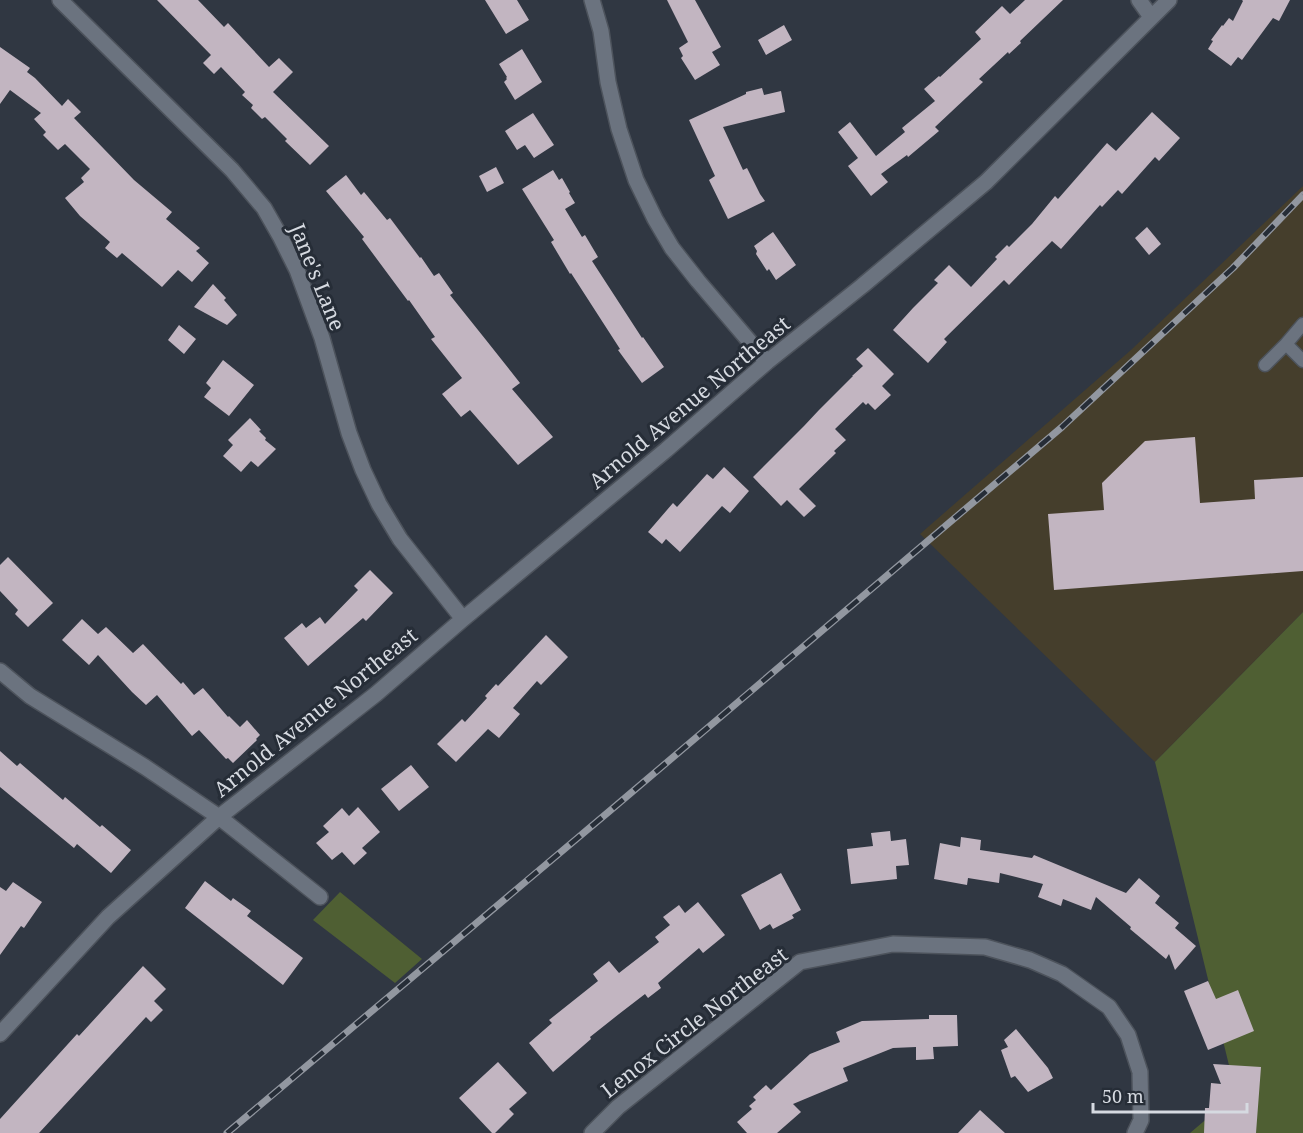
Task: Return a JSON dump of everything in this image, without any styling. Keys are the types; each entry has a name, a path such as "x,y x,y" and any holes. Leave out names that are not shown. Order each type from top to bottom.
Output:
{"street":[{"name":"Jane's Lane","path":"60,0 232,170 264,208 297,270 322,338 349,433 379,504 400,539 463,619"},
{"path":"592,0 601,31 608,82 619,129 636,180 672,248 767,362"},
{"path":"1139,0 1151,17"},
{"name":"Arnold Avenue Northeast","path":"0,1034 108,916 219,817 376,694 658,458 767,362 986,182 1169,0"},
{"path":"0,671 30,696 145,767 219,817 321,897"},
{"name":"Lenox Circle Northeast","path":"591,1133 618,1107 800,962 893,944 985,947 1030,960 1062,974 1109,1007 1128,1035 1140,1072 1141,1120 1135,1133"}],"lane":[{"path":"1265,365 1303,324"},
{"path":"1286,344 1303,361"}],"shaded area":[{"path":"1303,186 1303,612 1155,762 920,534 1131,350"}],"green space":[{"path":"1303,612 1303,1133 1190,1133 1236,1094 1155,762"},
{"path":"340,892 422,959 395,983 313,920"}],"building":[{"path":"157,0 198,0 224,27 228,23 269,67 279,58 293,72 273,92 329,146 310,165 285,141 287,139 265,117 262,119 251,108 253,105 242,95 245,92 221,67 214,74 203,63 211,55"},
{"path":"485,0 517,0 529,20 506,34"},
{"path":"667,0 695,0 721,47 712,52 720,65 695,80 681,58 683,56 679,48 688,42"},
{"path":"1025,0 1063,0 1020,41 1021,43 979,79 983,82 935,127 939,131 908,157 907,155 881,174 888,182 871,196 848,166 858,158 838,132 850,122 876,156 905,132 902,128 935,101 924,89 981,39 975,32 1002,6 1010,14"},
{"path":"1242,0 1290,0 1279,21 1273,18 1242,60 1238,57 1231,66 1208,49 1213,41 1211,40 1222,25 1229,18 1233,21"},
{"path":"784,25 792,40 766,55 758,40"},
{"path":"0,47 30,68 27,72 62,106 68,99 81,112 74,118 134,180 172,212 166,219 200,248 196,251 209,263 192,282 178,270 162,287 122,253 117,258 105,248 110,242 80,216 65,198 84,182 81,178 90,169 65,144 58,150 43,135 46,132 34,119 41,113 10,90 0,104"},
{"path":"522,49 542,82 515,100 504,82 507,77 499,64"},
{"path":"762,88 764,95 781,91 785,112 723,127 743,170 747,168 765,201 728,219 709,180 715,176 689,120 746,92"},
{"path":"1152,112 1180,138 1159,161 1155,157 1122,194 1118,190 1102,207 1100,205 1061,249 1052,241 1009,285 1004,280 944,339 947,342 928,363 893,330 938,283 934,280 949,265 971,287 997,259 995,257 1007,245 1009,247 1032,224 1055,196 1058,199 1107,143 1116,151"},
{"path":"533,113 554,145 534,158 525,145 517,150 505,131"},
{"path":"496,167 504,183 487,192 479,176"},
{"path":"553,170 559,180 562,178 575,203 565,209 582,237 585,235 598,257 592,261 642,338 664,367 642,383 618,350 620,349 570,274 551,242 554,240 522,189"},
{"path":"346,175 361,195 364,192 387,220 390,218 434,276 439,273 453,293 450,295 520,383 512,389 553,437 518,465 470,410 461,417 442,394 462,378 431,339 435,337 362,239 364,237 326,191"},
{"path":"1147,227 1161,244 1149,255 1135,238"},
{"path":"773,232 796,265 776,280 756,254 754,246"},
{"path":"213,284 237,315 227,325 194,307"},
{"path":"179,325 196,339 184,354 168,340"},
{"path":"868,348 894,374 882,386 891,395 875,410 868,403 866,405 863,402 835,429 846,440 799,489 816,506 804,517 787,500 781,506 753,477 863,366 856,359"},
{"path":"223,360 254,385 229,416 204,397 211,388 206,383"},
{"path":"250,418 261,430 259,431 266,438 265,440 276,449 258,467 251,461 241,472 223,456 233,445 228,440"},
{"path":"1195,437 1200,503 1255,499 1254,480 1303,477 1303,571 1054,590 1048,514 1104,510 1102,483 1145,441"},
{"path":"724,467 749,491 730,513 722,506 680,552 666,539 662,544 648,532 673,503 677,507 707,474 713,479"},
{"path":"8,557 53,603 28,627 15,614 18,610 0,591 0,565"},
{"path":"370,570 393,593 366,621 363,618 308,666 284,638 302,623 306,628 320,617 325,624 358,590 354,586"},
{"path":"82,619 98,634 106,627 133,653 143,644 194,695 203,688 228,717 240,727 247,720 260,735 257,740 233,763 228,758 226,759 199,730 192,736 157,695 146,705 98,655 89,665 62,640"},
{"path":"546,635 568,657 541,685 537,681 513,708 520,714 499,738 488,729 456,762 437,744 462,719 465,722 487,698 485,696 496,684 498,686"},
{"path":"0,751 17,766 20,763 63,800 65,797 131,850 111,873 77,844 74,848 0,787"},
{"path":"411,765 429,787 399,811 381,789"},
{"path":"358,807 380,832 362,848 367,853 354,865 342,852 332,860 316,843 329,832 323,826 342,808 349,816"},
{"path":"890,831 891,841 906,839 909,865 896,866 897,879 851,884 847,849 873,846 871,833"},
{"path":"961,837 981,840 980,850 1032,858 1034,855 1126,893 1139,878 1160,896 1155,903 1179,923 1175,928 1196,946 1175,970 1169,954 1166,959 1096,897 1091,910 1063,899 1061,906 1038,897 1043,884 1000,873 999,883 968,878 967,885 934,879 940,843 960,847"},
{"path":"781,873 801,910 792,915 794,918 773,929 770,924 760,930 741,895"},
{"path":"205,881 231,901 233,898 251,911 247,916 303,958 283,985 185,908"},
{"path":"13,882 42,902 24,928 21,926 0,955 0,887 6,891"},
{"path":"698,902 725,935 703,953 699,948 658,983 661,988 648,998 645,994 619,1014 590,1037 591,1039 553,1072 529,1043 552,1023 549,1020 598,981 593,974 609,961 619,973 659,942 655,937 670,925 663,917 679,905 685,913"},
{"path":"143,966 166,989 154,1001 163,1010 151,1022 146,1017 39,1133 0,1133 0,1119"},
{"path":"1208,981 1216,999 1238,990 1254,1031 1208,1050 1184,991"},
{"path":"929,1015 957,1015 958,1046 933,1047 934,1059 916,1060 916,1047 893,1048 843,1068 848,1081 793,1104 801,1112 777,1133 747,1133 737,1122 752,1109 749,1106 756,1100 753,1097 766,1085 771,1090 810,1054 840,1042 836,1032 862,1021 929,1019"},
{"path":"1016,1029 1048,1068 1053,1078 1028,1092 1015,1076 1011,1078 1001,1050 1008,1047 1004,1040"},
{"path":"498,1062 527,1093 509,1109 514,1114 495,1133 492,1133 459,1098"},
{"path":"1213,1064 1261,1067 1256,1133 1204,1133 1205,1108 1209,1108 1211,1083 1221,1084"},
{"path":"980,1110 1005,1133 958,1133"}],"railway":[{"path":"227,1133 1062,427 1233,268 1303,195"}]}
